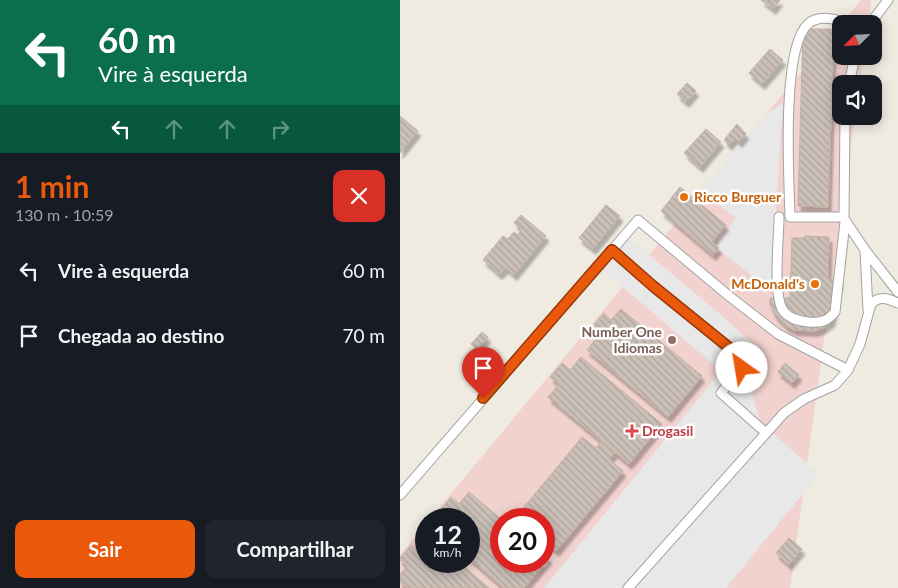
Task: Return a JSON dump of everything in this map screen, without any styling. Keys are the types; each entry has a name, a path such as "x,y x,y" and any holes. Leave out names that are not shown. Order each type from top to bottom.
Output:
{"lane":[{"path":"877,15 888,0"},
{"path":"832,20 817,19 808,24 800,34 794,55 789,104 790,217 844,220"},
{"path":"780,217 778,297 784,312 790,318 806,322 824,322 835,312 844,220 846,125"},
{"path":"400,495 638,220 778,334 848,370"},
{"path":"844,220 898,292"},
{"path":"612,250 737,354 742,363 742,368 721,393 766,433"},
{"path":"865,250 868,278 868,316"},
{"path":"628,588 784,413 804,399 835,384 848,370 860,344 871,304 875,300 888,298 898,303"}],"shaded area":[{"path":"861,0 871,0 869,15 848,15"},
{"path":"832,35 832,65 862,65 860,75 832,75 832,125 854,125 790,588 400,588 400,555 415,537 415,573 480,573 480,508 439,508"},
{"path":"783,103 775,225 775,293 714,247 736,218 700,191 767,114"},
{"path":"623,233 720,314 764,354 747,374 760,422 819,474 726,588 544,588 721,371 597,265"}],"building":[{"path":"761,0 780,0 773,9"},
{"path":"803,29 832,29 833,65 828,207 798,206"},
{"path":"770,49 783,60 762,84 749,73"},
{"path":"687,83 696,91 686,102 677,94"},
{"path":"400,116 418,131 400,153"},
{"path":"737,124 746,134 739,142 735,138 729,145 724,140"},
{"path":"706,129 721,142 700,167 684,153"},
{"path":"680,187 726,225 712,242 719,248 713,255 661,211"},
{"path":"606,205 620,216 593,249 579,238"},
{"path":"521,215 546,236 514,275 506,268 499,274 483,260 503,236 508,239 514,232 518,235 521,230 514,223"},
{"name":"McDonald's","path":"805,236 829,237 828,279 840,279 832,321 815,331 794,330 786,326 776,317 770,305 770,298 790,298 792,238 805,238"},
{"path":"621,309 702,376 668,417 587,350 599,335 591,328 604,313 611,320"},
{"path":"482,332 488,337 477,349 471,344"},
{"path":"581,357 662,424 629,464 548,397 559,384 550,377 562,363 570,370"},
{"path":"785,363 799,375 792,383 778,372"},
{"path":"582,437 596,448 601,442 614,453 609,459 623,471 556,551 555,508 523,508"},
{"path":"469,492 490,510 490,573 536,573 524,588 504,588 480,567 480,508 442,508 451,497 459,504"},
{"path":"789,538 802,549 789,565 776,553"},
{"path":"411,545 415,548 415,573 471,573 489,588 408,588 400,582 400,575 407,566 400,558"}],"place":[{"name":"Ricco Burguer","path":"684,197"},
{"name":"McDonald's","path":"815,284"},
{"name":"Number One Idiomas","path":"672,340"},
{"name":"Drogasil","path":"632,431"}],"route":[{"path":"483,398 612,250 737,354 742,363 742,368"}]}
